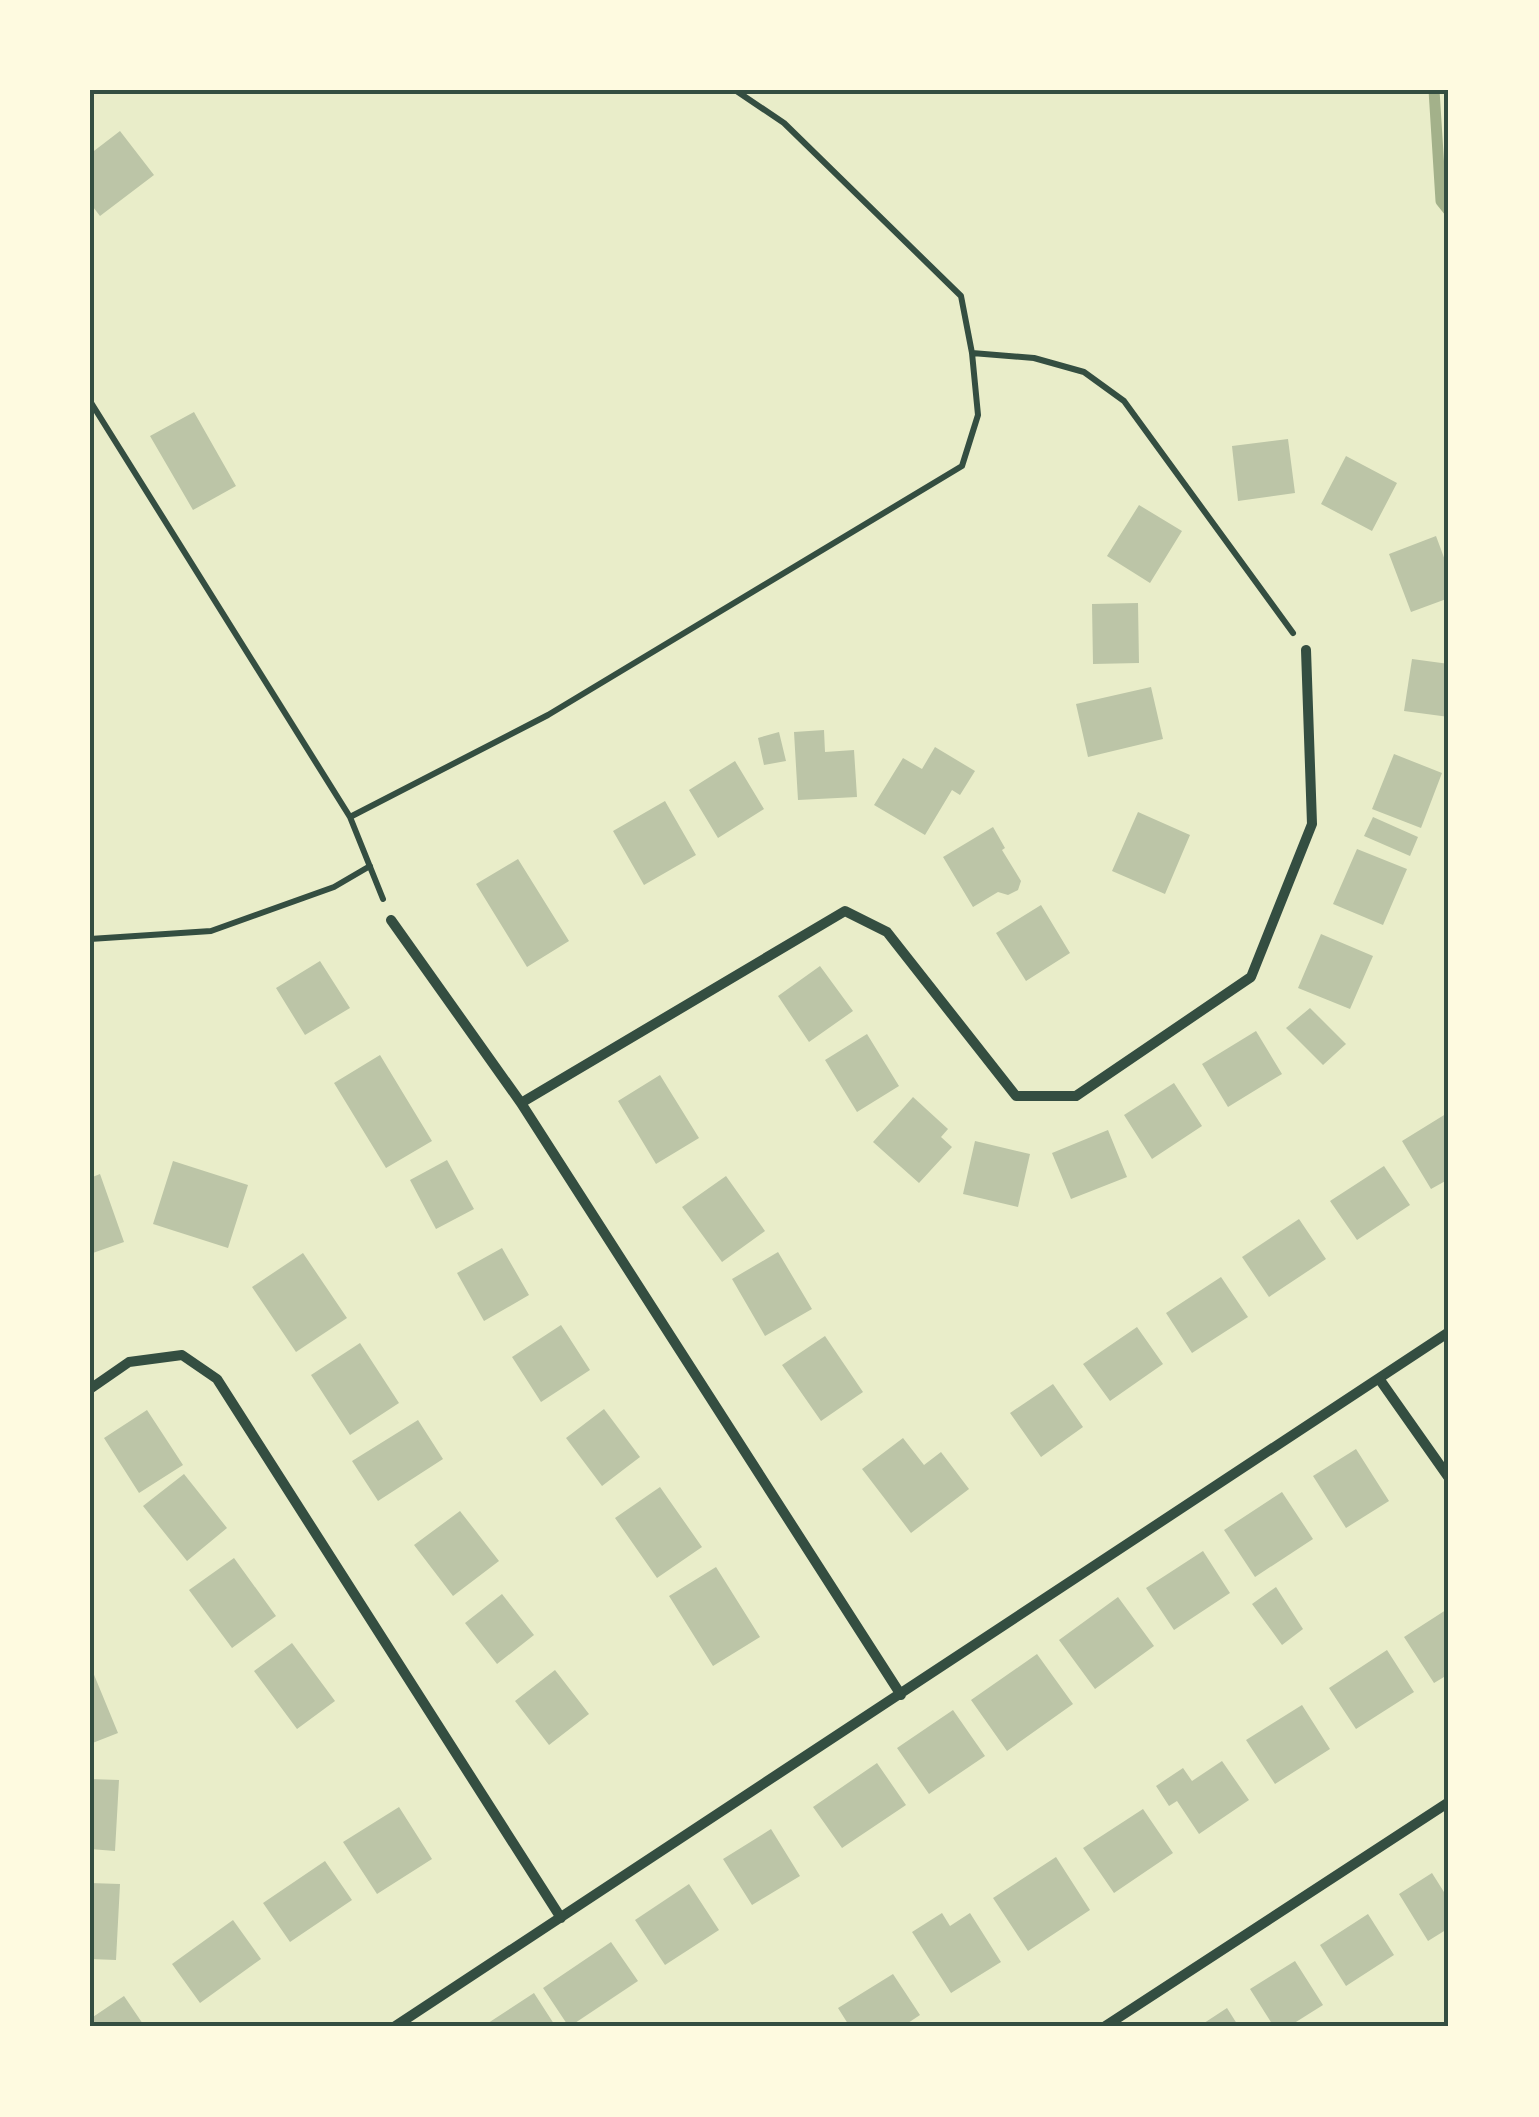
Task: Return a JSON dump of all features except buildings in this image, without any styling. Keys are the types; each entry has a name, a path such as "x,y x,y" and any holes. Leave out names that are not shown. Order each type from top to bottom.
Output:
{"street":[{"path":"521,1103 844,912 886,932 1016,1096 1076,1096 1251,978 1312,824 1306,650"},
{"path":"391,920 521,1103 901,1695"},
{"path":"394,2027 1449,1332"},
{"path":"90,1388 130,1362 182,1355 217,1380 561,1918"},
{"path":"1380,1380 1449,1478"},
{"path":"1104,2027 1449,1802"}],"path":[{"path":"350,817 548,715 962,466 978,414 961,296 784,123 735,90"},
{"path":"972,353 1034,358 1084,372 1124,402 1306,650"},
{"path":"90,402 350,817 391,920"},
{"path":"90,939 211,931 334,887 370,866"}],"waterway":[{"path":"1434,90 1441,201 1449,211"}]}
